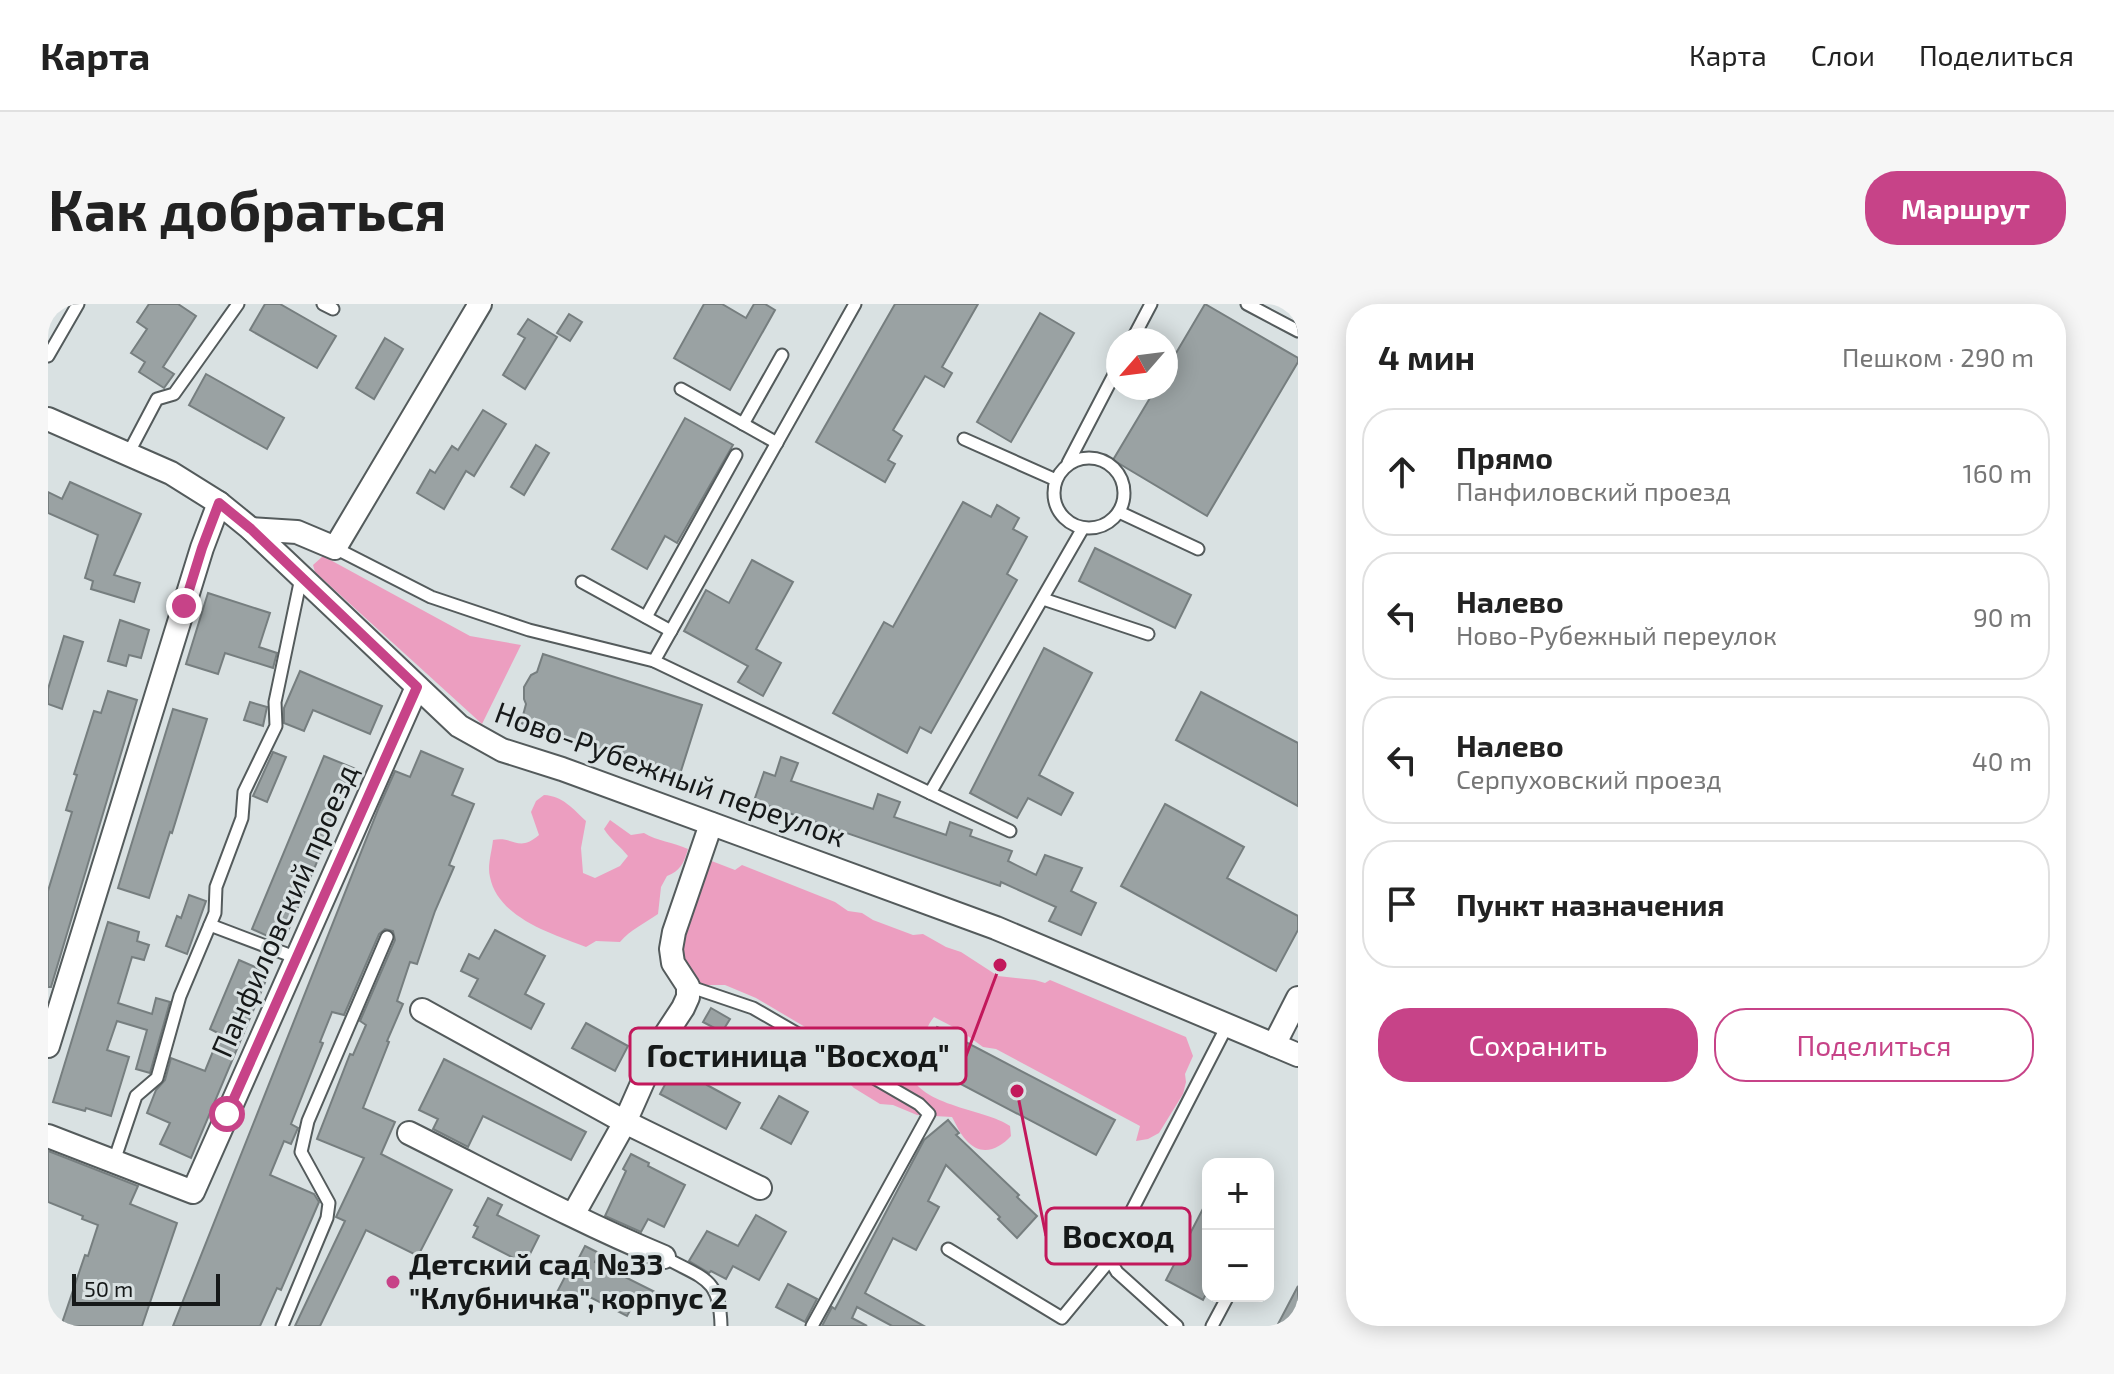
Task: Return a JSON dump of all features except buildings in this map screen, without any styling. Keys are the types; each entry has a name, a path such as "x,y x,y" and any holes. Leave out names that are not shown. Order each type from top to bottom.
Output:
{"street":[{"path":"251,529 297,532 335,548 480,304"},
{"name":"Ново-Рубежный переулок","path":"48,419 171,473 219,503 251,529 459,726 502,750 562,769 996,928 1298,1055"},
{"path":"48,1046 197,563 219,503"},
{"name":"Панфиловский проезд","path":"48,1136 193,1192 417,687"},
{"path":"573,1215 625,1122 660,1043 688,997 688,986 673,963 671,949 711,824"},
{"path":"1274,1045 1298,998"},
{"path":"422,1010 625,1122 760,1188"},
{"path":"409,1133 606,1233 664,1257"}],"lane":[{"path":"48,356 78,304"},
{"path":"128,454 157,399 174,394 238,304"},
{"path":"654,661 855,304"},
{"path":"1138,328 1151,304"},
{"path":"1247,304 1298,331"},
{"path":"743,424 782,355"},
{"path":"681,389 777,443"},
{"path":"1068,464 1088,457 1109,463 1117,471 1122,480 1123,501 1119,512 1104,525 1083,528 1065,519 1054,501 1056,480 1068,464 1106,390"},
{"path":"964,439 1056,480"},
{"path":"646,617 736,455"},
{"path":"1119,512 1198,549"},
{"path":"930,793 1083,528"},
{"path":"335,548 431,597 529,630 654,661 1010,831"},
{"path":"114,1161 136,1096 157,1078 180,996 215,913 216,887 242,818 244,792 276,726 275,702 301,578"},
{"path":"582,582 671,631"},
{"path":"1043,599 1148,634"},
{"path":"210,925 297,958"},
{"path":"282,1326 327,1218 329,1203 301,1152 308,1121 387,937"},
{"path":"688,986 753,1008 919,1104 929,1114 812,1326"},
{"path":"948,1249 1062,1318 1110,1260 1112,1249 1227,1026"},
{"path":"664,1257 712,1284 721,1303 721,1326"},
{"path":"1110,1260 1117,1272 1177,1326"},
{"path":"1212,1326 1225,1302"}],"shaded area":[{"path":"323,556 470,636 521,645 482,724 315,572 313,565"},
{"path":"544,795 562,801 586,821 581,848 583,873 595,878 620,866 628,856 604,829 610,820 631,835 644,833 688,849 681,866 667,876 661,887 658,914 620,942 596,941 586,947 558,936 515,914 495,891 489,873 493,840 526,843 539,835 531,812 536,801"},
{"path":"709,860 735,870 742,865 835,902 848,911 862,913 913,935 923,934 961,952 998,976 1045,983 1050,980 1186,1037 1193,1056 1185,1074 1183,1094 1159,1133 1136,1141 1140,1126 996,1049 983,1047 934,1017 911,1062 912,1076 920,1088 932,1096 1010,1126 1011,1136 995,1148 978,1149 964,1138 952,1117 917,1115 893,1105 880,1104 854,1088 834,1069 832,1057 839,1047 756,998 725,985 695,985 684,966 679,946"}],"place":[{"name":"Гостиница \"Восход\"","path":"1000,965"},
{"name":"Восход","path":"1017,1091"},
{"name":"Детский сад №33 \"Клубничка\", корпус 2","path":"393,1282"}],"route":[{"path":"184,606 219,503 251,529 417,687 227,1114"}]}
